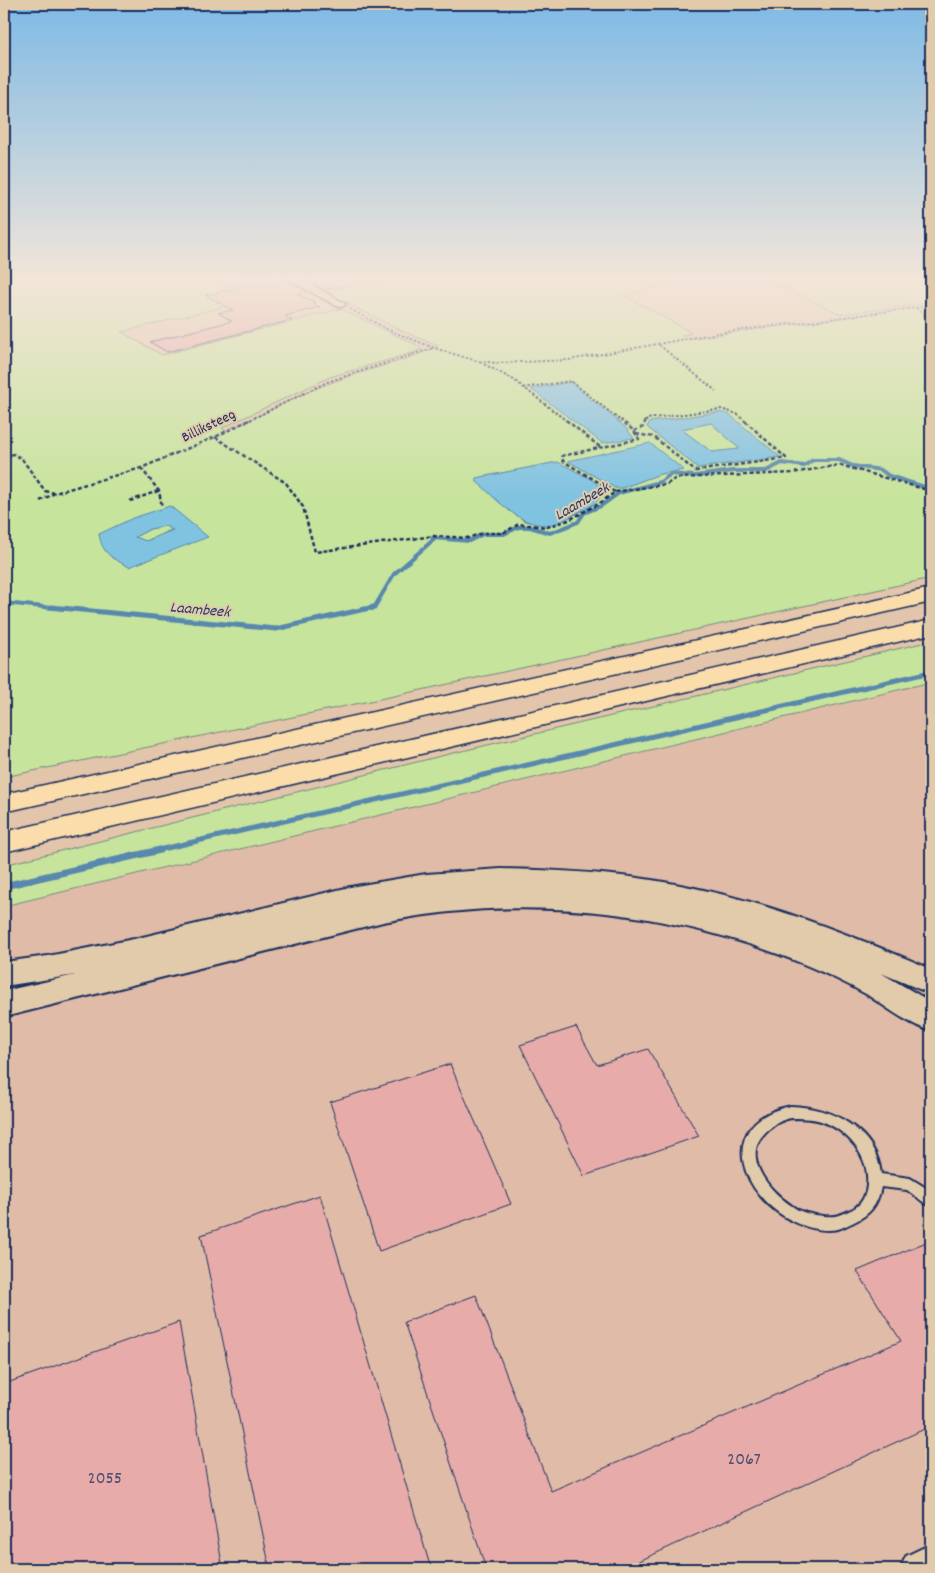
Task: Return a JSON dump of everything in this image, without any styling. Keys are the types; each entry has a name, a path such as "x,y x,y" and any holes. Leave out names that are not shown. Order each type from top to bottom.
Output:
{"highway":[{"path":"4,803 931,595"},
{"path":"4,842 931,627"}],"street":[{"path":"4,974 89,961 394,889 442,882 531,878 582,880 686,895 747,911 847,946 931,982"},
{"path":"4,1004 392,909 460,900 532,897 638,906 685,914 750,931 782,942 846,969 887,990 931,1018"},
{"path":"919,1569 931,1563"}],"lane":[{"path":"791,1112 811,1112 842,1126 863,1145 872,1162 876,1180 872,1197 862,1211 846,1220 826,1224 803,1220 782,1210 765,1195 757,1183 749,1158 751,1141 760,1126 774,1117 791,1112"},
{"path":"876,1180 910,1184 931,1199"}],"path":[{"name":"Billiksteeg","path":"40,501 55,493 141,468 215,436 327,382 426,350"},
{"path":"442,350 477,361 514,380 600,448"},
{"path":"477,361 530,363 569,360 623,350"},
{"path":"667,350 716,391"},
{"path":"523,388 571,381 635,433 639,439 562,456 563,461 615,492"},
{"path":"721,409 737,414 786,458 695,471 654,436 635,433 643,427 647,419 721,409"},
{"path":"215,436 286,483 303,505 315,552 434,536 468,538 483,533 503,533 519,524 532,524 544,528 559,525 615,492 667,484 676,478 792,473 840,465 931,491"},
{"path":"4,456 14,454 22,459 45,491 55,493"},
{"path":"141,468 158,491 163,501 162,507"},
{"path":"130,501 158,491"}],"shaded area":[{"path":"931,682 931,1569 4,1569 4,906"}],"green space":[{"path":"4,350 154,350 162,355 180,350 418,350 330,377 222,428 226,431 312,390 427,350 931,350 931,578 394,696 4,777","holes":["719,412 780,457 698,468 647,427 650,422","568,461 683,470 660,474 622,488 615,488","557,462 592,506 557,523 524,521 476,481 476,478","170,506 207,537 113,559 99,535"]},
{"path":"711,423 740,449 712,452 681,429"},
{"path":"165,526 173,529 146,541 135,537 150,529"},
{"path":"931,641 931,682 4,906 4,865 445,755"}],"water":[{"path":"570,382 625,427 634,438 602,443 531,389"},
{"path":"719,412 729,414 780,457 698,468 647,427 650,422","holes":["711,423 739,448 712,452 681,429"]},
{"path":"650,443 684,470 660,474 622,488 615,488 568,461"},
{"path":"558,462 591,479 603,489 600,498 594,504 557,523 545,525 523,519 512,513 476,481 476,478"},
{"path":"170,506 208,537 129,567 105,551 99,534 133,518","holes":["165,526 173,530 146,541 135,537 150,529"]}],"building":[{"path":"576,1027 597,1065 648,1049 699,1136 584,1176 520,1045"},
{"path":"450,1064 511,1204 379,1251 330,1102"},
{"path":"320,1195 431,1569 270,1569 201,1235"},
{"path":"931,1240 931,1426 622,1569 486,1569 404,1322 476,1295 551,1491 901,1341 857,1271"},
{"path":"179,1322 223,1569 4,1569 4,1384"}],"waterway":[{"name":"Laambeek","path":"371,609 374,608 394,574 432,541 433,538 469,541 483,534 504,534 519,527 530,527 550,533 578,522 584,513 601,506 619,493 660,482 671,474 695,476 733,471 766,471 782,463 804,466 813,460 839,460 853,466 881,470 889,476 931,489"},
{"name":"Laambeek","path":"4,603 64,609"},
{"name":"Laambeek","path":"51,607 276,629 374,607"},
{"path":"154,851 931,672"},
{"path":"4,886 160,850"}]}
